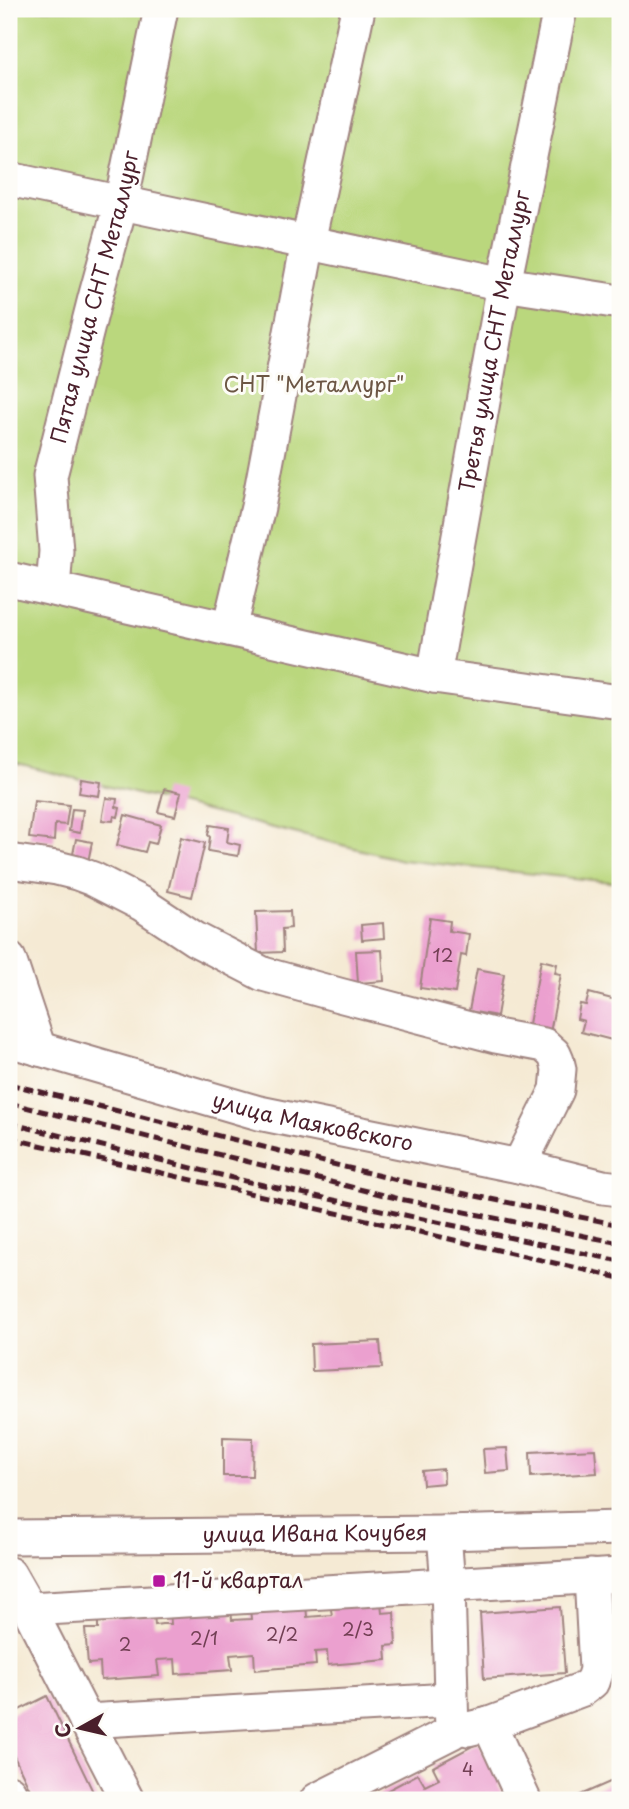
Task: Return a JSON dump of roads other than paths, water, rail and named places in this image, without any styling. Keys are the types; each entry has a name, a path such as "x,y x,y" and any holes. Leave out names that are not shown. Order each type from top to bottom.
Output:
{"street":[{"name":"Пятая улица СНТ Металлург","path":"53,589 56,551 50,476 121,202 161,9"},
{"path":"229,629 258,507 308,242 358,9"},
{"name":"Третья улица СНТ Металлург","path":"434,676 505,284 560,9"},
{"path":"9,179 505,284 620,302"},
{"path":"9,579 434,676 620,702"},
{"path":"9,862 57,868 93,878 142,904 195,939 263,974 496,1036 544,1045 557,1061 559,1069 556,1090 519,1166"},
{"path":"9,959 24,1045"},
{"name":"улица Маяковского","path":"24,1045 259,1113 620,1189"},
{"name":"улица Ивана Кочубея","path":"9,1537 444,1533 620,1528"},
{"path":"444,1533 451,1716"},
{"path":"9,1574 127,1800"},
{"path":"29,1609 606,1575 596,1670 592,1682 583,1689 489,1724 451,1716 86,1721"},
{"path":"317,1800 451,1716"},
{"path":"489,1724 524,1800"},
{"path":"9,1792 13,1800"}],"railway":[{"path":"9,1084 401,1181 620,1225"},
{"path":"9,1103 400,1199 620,1243"},
{"path":"9,1123 245,1181 620,1261"},
{"path":"9,1138 620,1278"}],"place":[{"name":"11-й квартал","path":"159,1581"}],"park label":[{"name":"СНТ \"Металлург\"","path":"314,385"}]}
